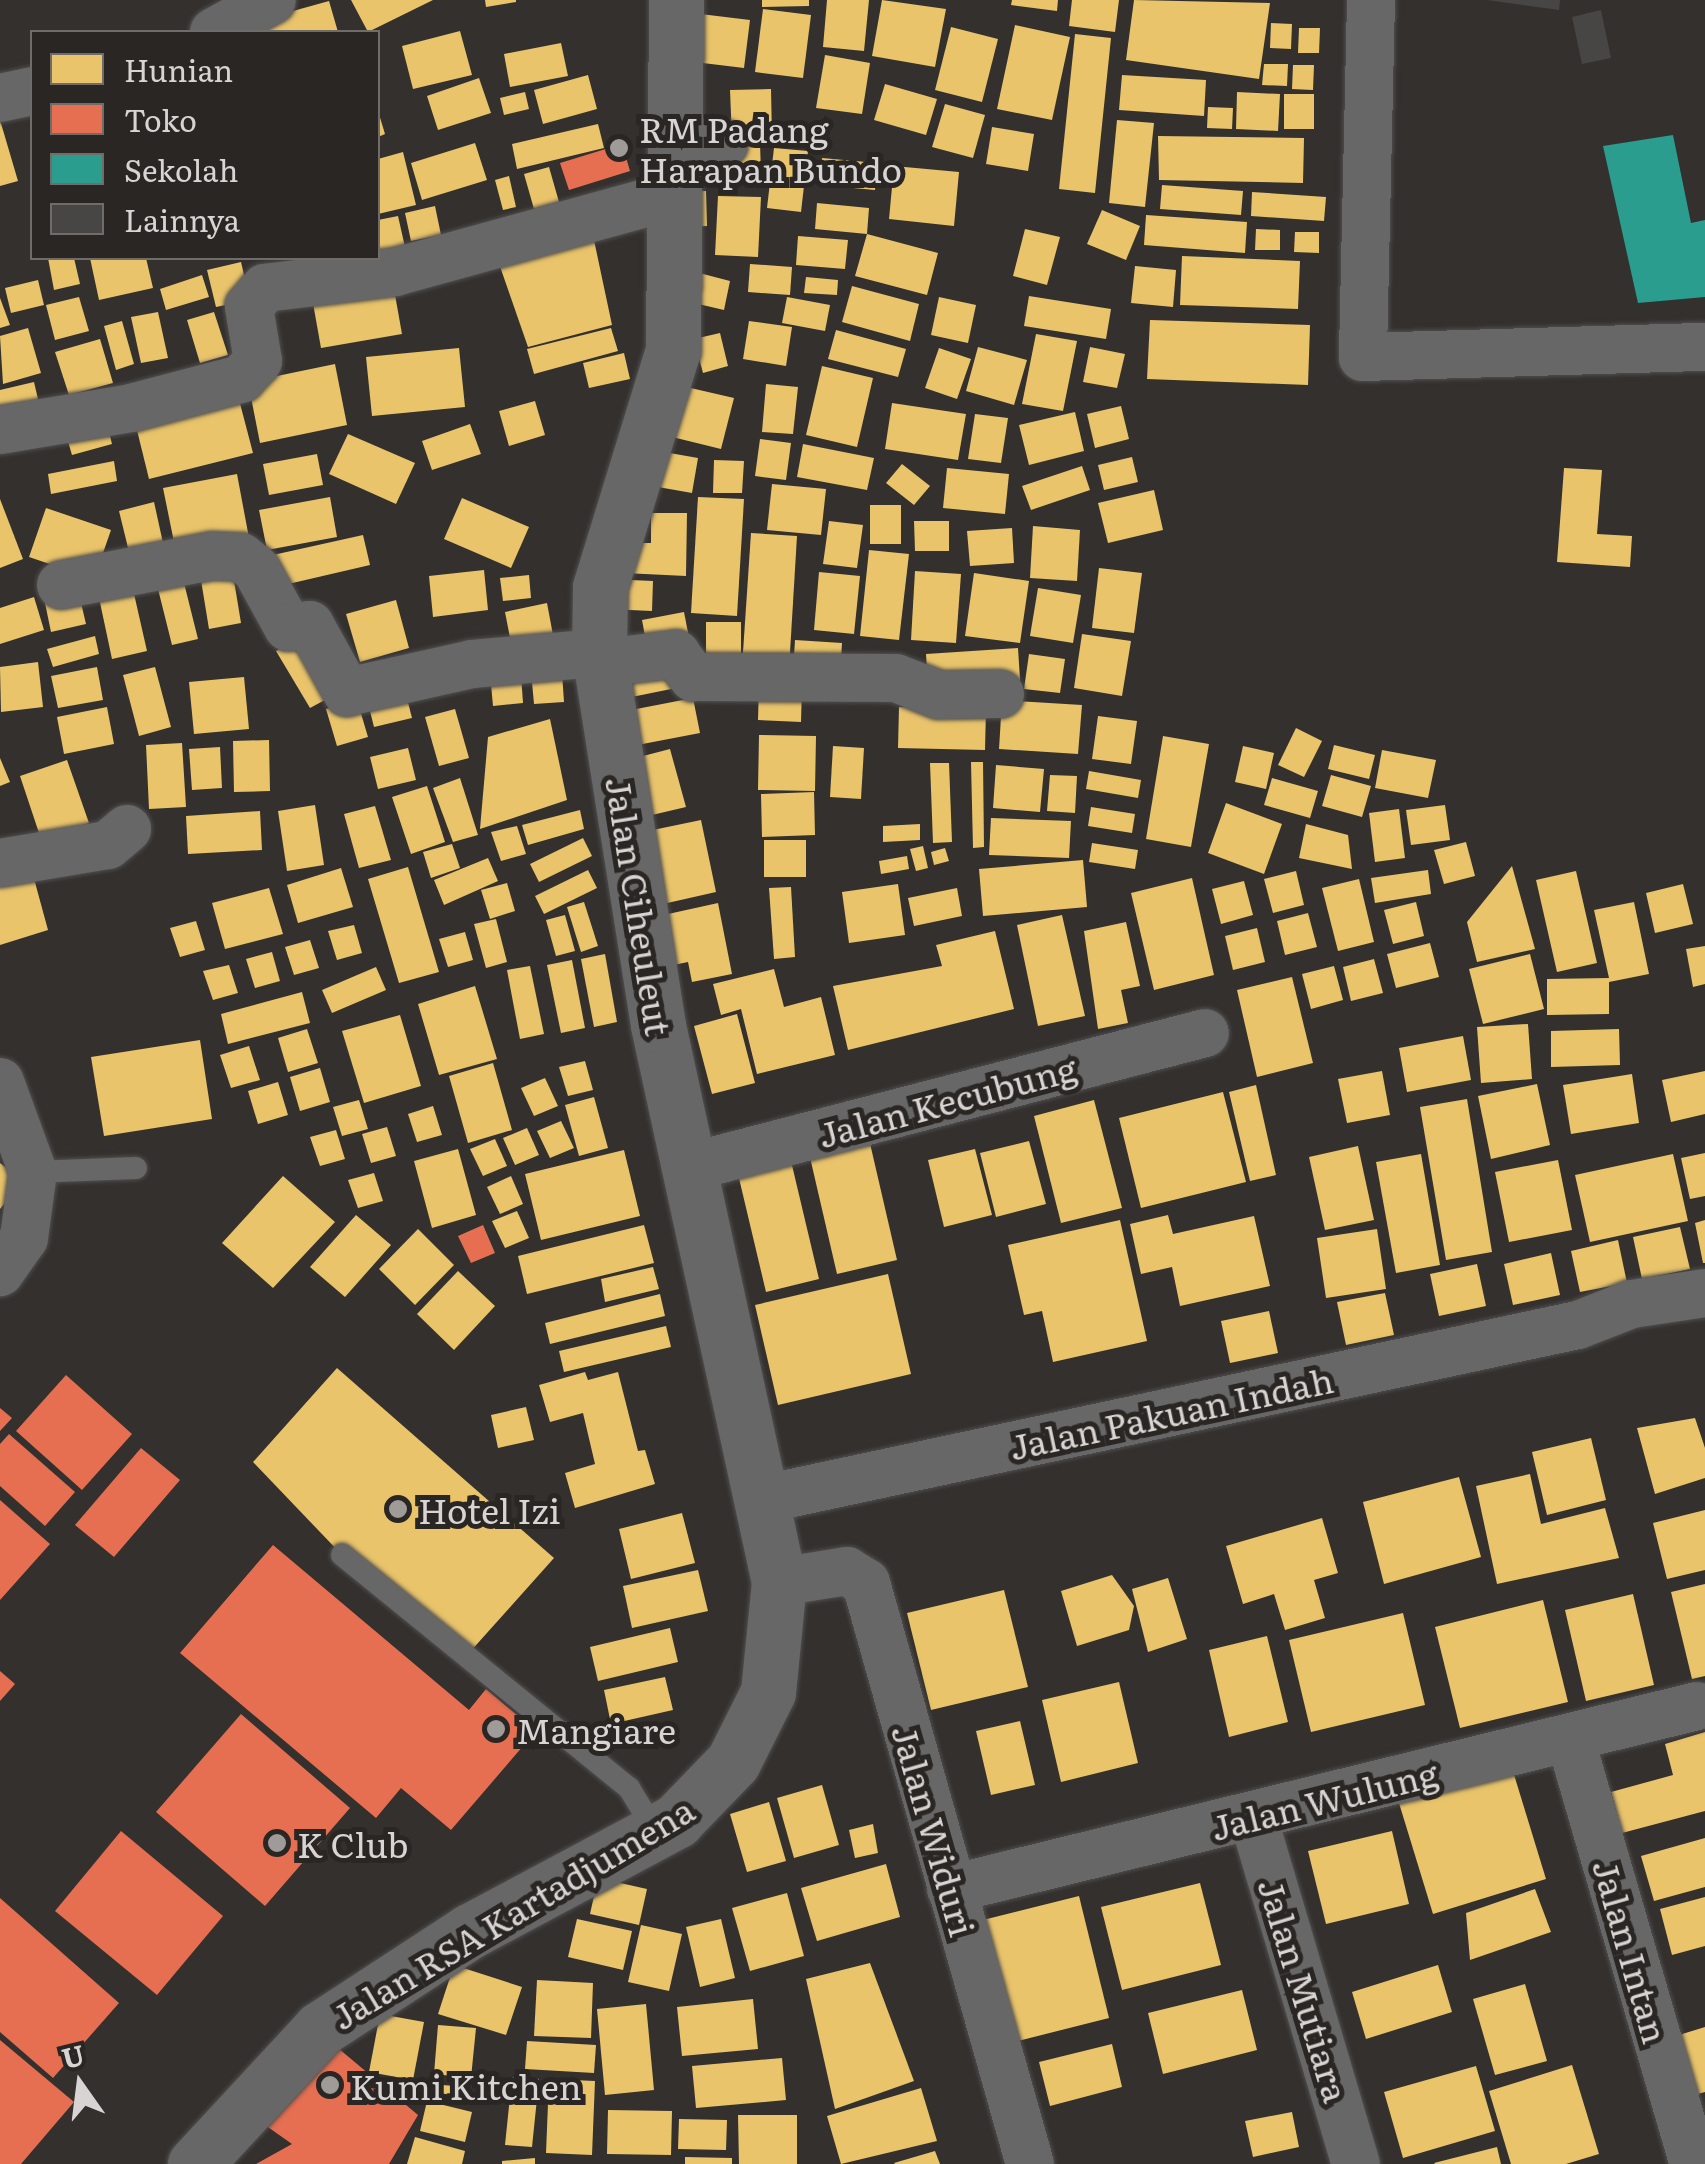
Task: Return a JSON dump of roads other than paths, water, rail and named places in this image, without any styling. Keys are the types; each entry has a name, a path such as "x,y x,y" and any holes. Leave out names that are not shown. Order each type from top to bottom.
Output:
{"street":[{"path":"218,30 272,0"},
{"name":"Jalan Ciheuleut","path":"676,0 671,141 675,195 672,350 600,587 600,658 658,1025 779,1582 768,1692 733,1762 680,1816"},
{"path":"1371,0 1364,357 1705,347"},
{"path":"0,98 30,91"},
{"path":"671,141 724,144"},
{"path":"0,430 131,408 241,379 258,361 248,307 265,288 395,272 675,195"},
{"path":"61,584 212,556 241,557 256,569 288,627 310,625 348,692 472,664 676,654 694,676 896,678 939,695 1000,694"},
{"path":"0,864 108,845 127,829"},
{"name":"Jalan Kecubung","path":"690,1167 1205,1033"},
{"path":"0,1272 24,1238 33,1167 2,1088"},
{"path":"1578,1325 1632,1304 1705,1294"},
{"path":"1578,1325 1639,1331 1705,1324"},
{"name":"Jalan Pakuan Indah","path":"764,1499 1578,1325"},
{"name":"Jalan Widuri","path":"779,1582 846,1571 866,1583 1030,2164"},
{"name":"Jalan Wulung","path":"951,1889 1697,1706"},
{"name":"Jalan Intan","path":"1570,1738 1694,2164"},
{"name":"Jalan RSA Kartadjumena","path":"195,2164 320,2028 470,1931 680,1816"},
{"name":"Jalan Mutiara","path":"1253,1817 1356,2164"}],"lane":[{"path":"33,1167 136,1168"},
{"path":"342,1555 629,1788 680,1816"}],"place":[{"name":"RM Padang Harapan Bundo","path":"619,148"},
{"name":"Hotel Izi","path":"398,1509"},
{"name":"Mangiare","path":"496,1729"},
{"name":"K Club","path":"277,1843"},
{"name":"Kumi Kitchen","path":"330,2085"}]}
